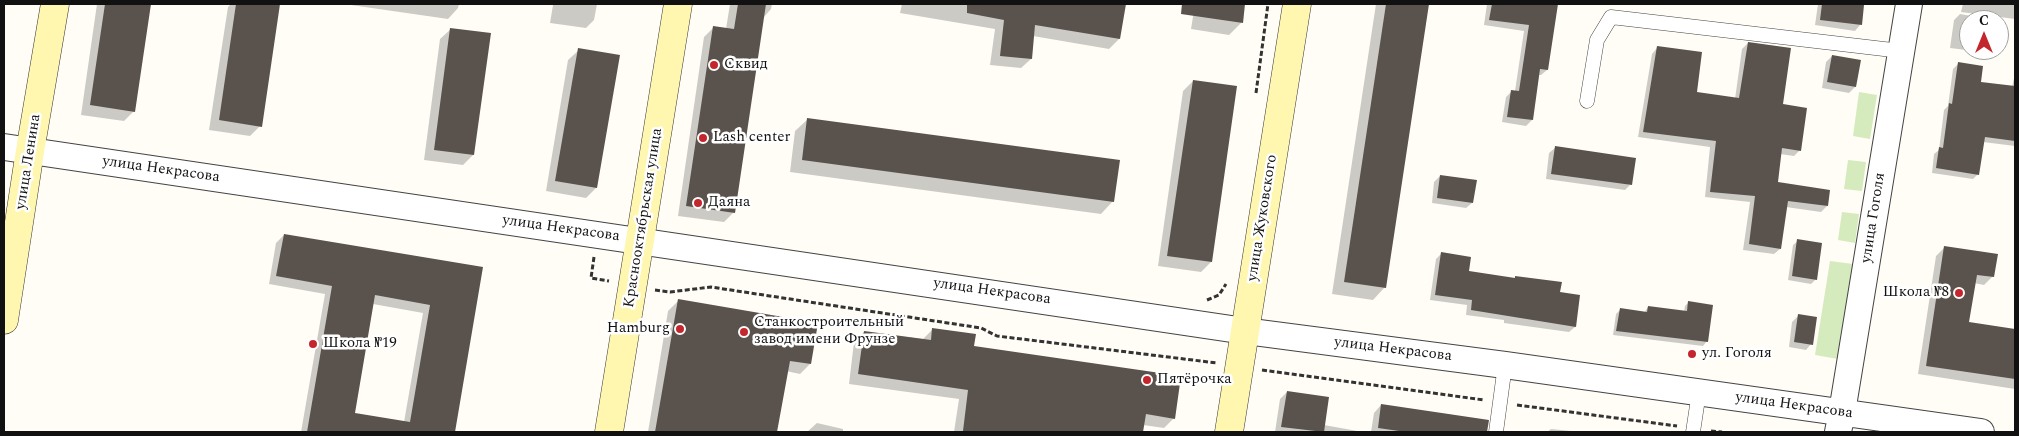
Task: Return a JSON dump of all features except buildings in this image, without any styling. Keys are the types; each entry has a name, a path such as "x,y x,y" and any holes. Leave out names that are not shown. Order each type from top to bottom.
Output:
{"street":[{"name":"улица Ленина","path":"4,320 17,149 55,4"},
{"name":"Краснооктябрьская улица","path":"609,432 678,4"},
{"name":"улица Жуковского","path":"1230,432 1297,4"},
{"name":"улица Гоголя","path":"1840,422 1909,4"},
{"name":"улица Некрасова","path":"17,149 1246,331 1698,392 1840,422 1981,432"}],"lane":[{"path":"1587,101 1597,40 1612,17 1901,51"},
{"path":"1496,432 1505,365"},
{"path":"1693,432 1698,392"}],"green space":[{"path":"1859,92 1877,95 1870,139 1853,136"},
{"path":"1848,160 1866,162 1862,191 1844,189"},
{"path":"1842,212 1859,214 1855,243 1838,240"},
{"path":"1830,261 1853,264 1838,359 1815,355"}],"place":[{"name":"Сквид","path":"714,65"},
{"name":"Lash center","path":"703,138"},
{"name":"Даяна","path":"698,203"},
{"name":"Школа №8","path":"1959,293"},
{"name":"Hamburg","path":"680,329"},
{"name":"Станкостроительный завод имени Фрунзе","path":"744,332"},
{"name":"Школа №19","path":"313,344"},
{"name":"ул. Гоголя","path":"1692,354"},
{"name":"Пятёрочка","path":"1147,380"}]}
